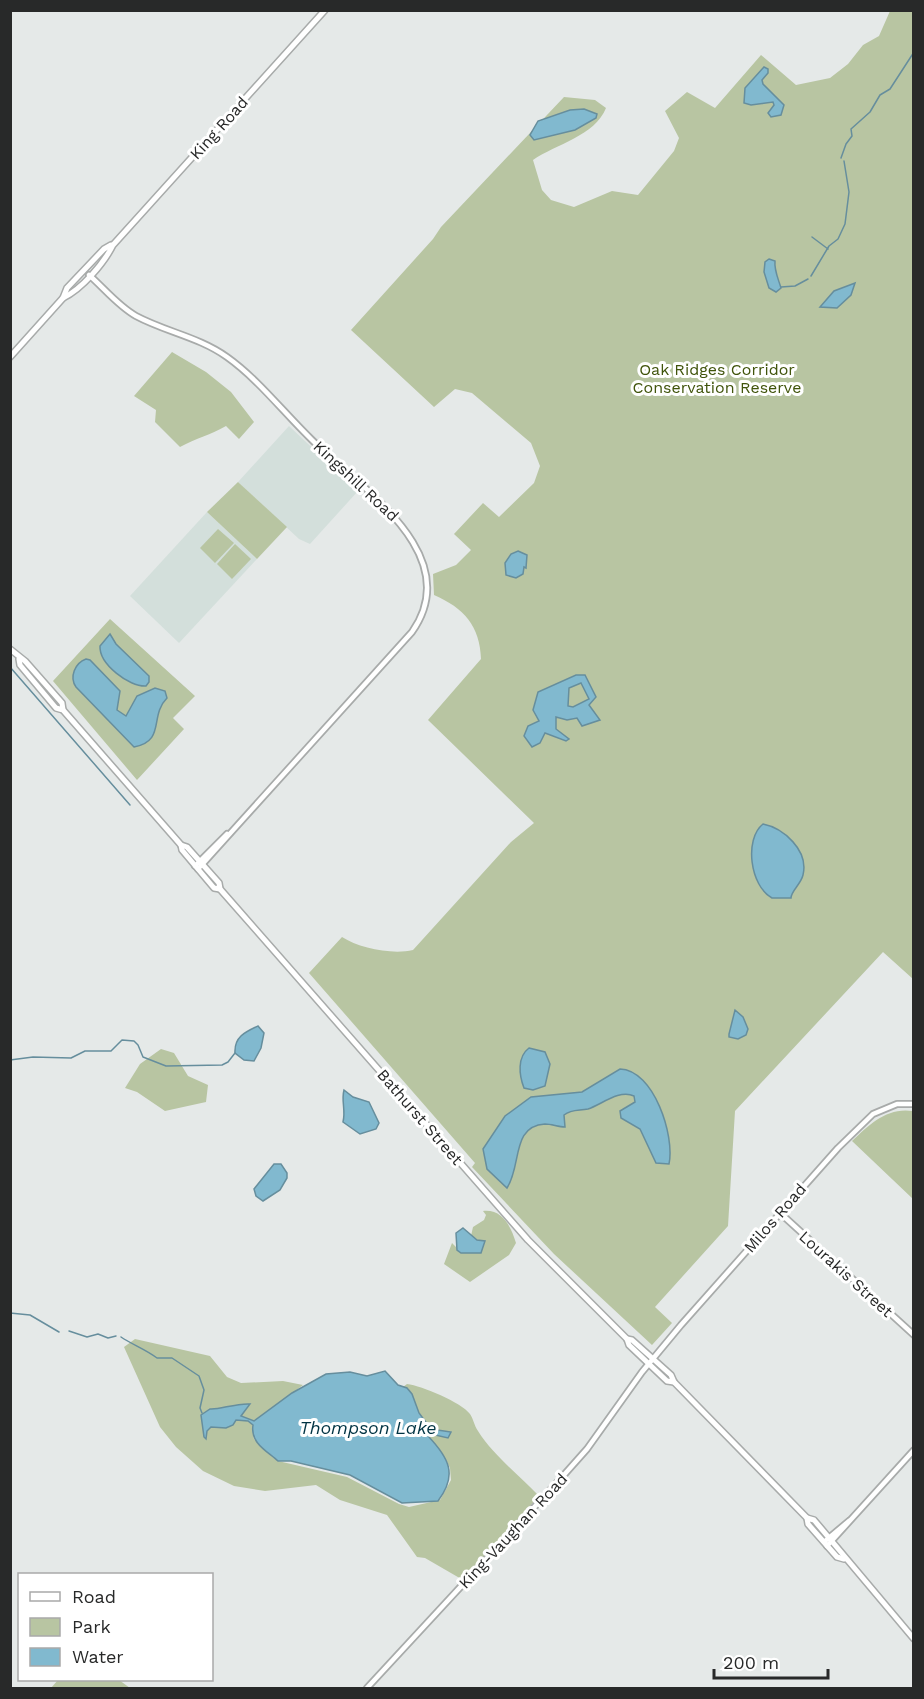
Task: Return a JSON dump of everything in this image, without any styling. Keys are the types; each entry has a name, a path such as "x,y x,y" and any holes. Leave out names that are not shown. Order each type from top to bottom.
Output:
{"main road":[{"name":"King Road","path":"63,298 72,294 113,245 326,10"},
{"name":"King Road","path":"10,357 63,298 67,288 104,249 113,245"},
{"name":"Bathurst Street","path":"10,649 19,658 20,665 56,708 63,710 181,845 187,847 214,888 220,889 528,1240 627,1339 629,1345 667,1381 674,1382"},
{"name":"Bathurst Street","path":"627,1339 632,1340 654,1359 807,1518 808,1524 842,1552 844,1558 914,1639"}],"street":[{"name":"Kingshill Road","path":"89,274 130,313 206,344 234,362 314,442 403,525 416,546 425,574 424,607 412,632 199,865"},
{"name":"Milos Road","path":"649,1364 779,1212 867,1118 897,1104 914,1104"},
{"name":"Lourakis Street","path":"779,1212 914,1335"},
{"name":"King-Vaughan Road","path":"366,1689 587,1449 649,1364"},
{"path":"828,1541 914,1450"}],"shaded area":[{"path":"289,426 358,491 310,544 299,539 238,482"},
{"path":"207,512 257,559 179,643 130,596"}],"green space":[{"name":"Oak Ridges Corridor Conservation Reserve","path":"890,11 913,11 913,979 883,952 735,1111 728,1226 655,1307 672,1323 652,1345 554,1254 472,1167 475,1163 309,973 342,937 376,949 395,952 413,950 511,842 534,823 428,720 481,659 477,637 468,619 454,606 434,595 433,574 456,565 471,550 454,534 483,503 499,517 534,483 540,466 531,443 472,393 455,389 434,407 351,330 433,239 441,227 564,97 595,100 606,108 601,118 584,133 533,160 542,190 551,200 574,207 612,191 638,195 674,151 679,138 665,111 687,92 715,108 761,55 796,85 830,78 848,64 863,45 879,36"},
{"path":"172,352 206,372 231,392 254,422 239,439 226,426 180,447 155,422 156,410 134,396"},
{"path":"238,482 287,527 257,559 207,512"},
{"path":"218,529 234,543 215,563 200,548"},
{"path":"235,544 251,559 232,579 217,564"},
{"path":"110,619 195,696 173,718 184,729 137,780 53,681"},
{"path":"161,1049 174,1053 188,1076 208,1085 206,1102 165,1111 137,1092 125,1088 140,1064"},
{"path":"904,1110 914,1111 913,1199 852,1141 872,1123 887,1114"},
{"path":"483,1211 490,1211 501,1216 509,1225 516,1243 509,1255 470,1282 444,1264 452,1243 459,1250 471,1236 473,1227 484,1220 486,1215"},
{"path":"135,1339 210,1356 227,1377 241,1383 283,1381 303,1385 260,1418 252,1428 254,1439 278,1461 347,1477 409,1507 440,1500 451,1480 450,1468 446,1460 438,1454 429,1437 428,1426 417,1415 408,1388 403,1387 407,1384 441,1395 465,1409 491,1448 539,1496 463,1580 425,1558 417,1557 387,1515 340,1500 316,1485 265,1491 234,1486 203,1471 176,1447 160,1427 124,1347"},
{"path":"57,1681 120,1681 130,1688 51,1688"}],"water":[{"path":"764,67 768,69 768,73 762,80 763,84 784,105 781,115 771,117 768,113 774,105 773,102 751,105 744,103 745,88"},
{"path":"584,109 597,114 596,118 575,130 534,140 530,135 538,121 570,110"},
{"path":"769,259 775,261 781,288 776,292 769,288 764,272 765,262"},
{"path":"855,283 851,295 837,308 820,307 834,291"},
{"path":"518,551 527,555 526,568 524,567 523,574 516,578 506,575 505,563 511,554"},
{"path":"110,634 116,644 149,676 146,686 124,679 104,660 100,646"},
{"path":"86,659 90,660 120,691 117,710 126,716 137,696 155,688 165,691 167,698 159,712 154,734 144,744 134,747 76,687 73,679 74,671"},
{"path":"576,675 585,675 596,697 589,705 600,720 582,726 577,718 567,720 556,717 556,729 569,739 566,741 545,733 540,743 532,747 524,736 528,726 539,721 533,710 538,692","holes":["581,683 589,699 573,707 568,706 569,688"]},
{"path":"763,824 786,835 802,857 803,875 791,898 772,898 765,892 754,873 753,840"},
{"path":"735,1010 743,1017 748,1029 746,1035 738,1039 729,1037"},
{"path":"258,1026 264,1033 261,1048 254,1061 244,1060 235,1053 236,1043 245,1033"},
{"path":"529,1048 545,1052 550,1064 545,1086 533,1090 524,1088 520,1072 522,1056"},
{"path":"620,1069 632,1072 643,1080 660,1106 669,1137 669,1164 656,1163 640,1129 621,1118 620,1111 635,1102 634,1096 628,1094 610,1098 588,1109 567,1113 564,1115 565,1127 545,1124 534,1126 522,1139 512,1179 507,1188 487,1169 483,1149 505,1116 531,1097 582,1092"},
{"path":"344,1090 353,1097 369,1102 379,1123 376,1129 360,1134 343,1122"},
{"path":"274,1164 281,1164 287,1173 287,1178 280,1190 263,1201 256,1196 254,1189"},
{"path":"463,1228 477,1240 485,1241 481,1253 461,1253 457,1250 456,1233"},
{"name":"Thompson Lake","path":"385,1371 398,1385 407,1388 412,1394 419,1413 431,1429 451,1432 448,1438 431,1434 428,1436 446,1459 448,1467 448,1483 438,1501 402,1503 350,1475 291,1461 278,1461 257,1442 253,1425 248,1421 236,1420 233,1425 226,1428 211,1427 207,1431 206,1439 204,1437 201,1415 210,1409 250,1404 241,1416 254,1421 292,1393 326,1374 350,1372 367,1376"}],"waterway":[{"path":"841,158 852,136 851,129 870,112 880,95 890,89 914,52"},
{"path":"811,276 829,246 838,239 845,224 849,192 844,161"},
{"path":"812,237 828,249"},
{"path":"781,287 795,286 808,279"},
{"path":"10,667 130,805"},
{"path":"10,1060 33,1057 71,1058 85,1051 111,1051 122,1040 134,1041 143,1057 166,1066 222,1065 228,1062 235,1053"},
{"path":"10,1313 30,1315 59,1332"},
{"path":"69,1331 87,1337 98,1334 108,1338 116,1336"},
{"path":"121,1337 157,1358 172,1358 199,1376 204,1390 200,1408 202,1413"}]}
